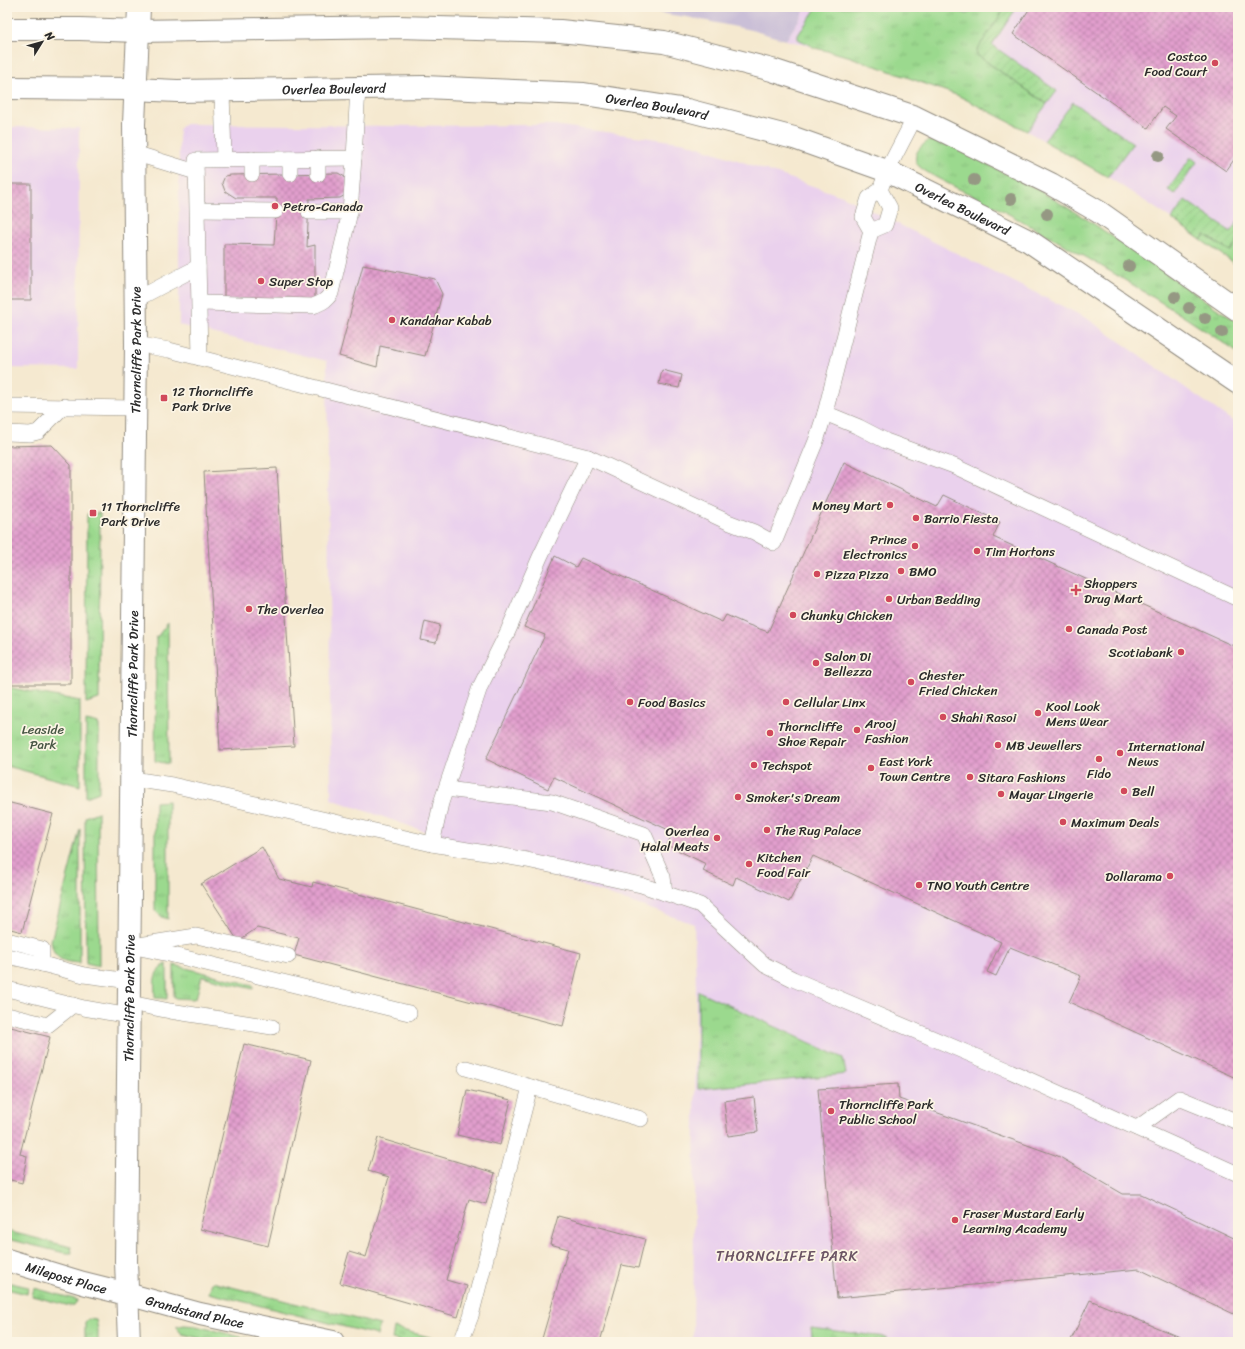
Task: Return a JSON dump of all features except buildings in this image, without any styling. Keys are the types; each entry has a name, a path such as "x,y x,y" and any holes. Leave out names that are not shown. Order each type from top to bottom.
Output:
{"main road":[{"name":"Thorncliffe Park Drive","path":"129,1342 127,1294 136,344 134,89 139,7"},
{"path":"7,29 138,31 421,28 560,31 664,42 772,70 914,117 1051,184 1099,212 1238,310"},
{"name":"Overlea Boulevard","path":"7,88 222,91 424,87 584,94 687,110 794,138 884,181 1029,241 1238,383"},
{"name":"Milepost Place","path":"7,1260 83,1283 127,1294"},
{"name":"Grandstand Place","path":"127,1294 200,1314 333,1342"}],"lane":[{"path":"200,303 312,306 327,299 331,293 350,212 358,88"},
{"path":"222,91 224,160"},
{"path":"136,344 169,350 588,457 728,522 754,532 774,543 816,441 825,413 871,231 863,217 868,198 884,181 914,117"},
{"path":"134,153 196,172"},
{"path":"200,358 196,160 252,159 290,166 318,158 354,158"},
{"path":"318,158 318,174"},
{"path":"252,159 252,174"},
{"path":"871,231 885,225 890,208 884,181"},
{"path":"198,210 253,205 276,211"},
{"path":"315,207 350,212"},
{"path":"135,300 198,267"},
{"path":"7,406 135,408"},
{"path":"7,433 30,434 38,432 64,406"},
{"path":"825,413 886,440 954,466 1238,599"},
{"path":"432,844 446,789 480,687 508,631 559,514 588,457"},
{"path":"132,779 172,785 432,844 535,862 641,885 700,905 765,965 793,979 1010,1071 1238,1174"},
{"path":"446,789 552,802 644,834 663,877 665,893"},
{"path":"130,946 196,936 288,956"},
{"path":"7,940 42,949 42,964"},
{"path":"130,946 169,954 409,1013"},
{"path":"7,956 84,975 130,981"},
{"path":"7,989 73,1005 130,1010 170,1011 272,1027"},
{"path":"7,1015 48,1025 73,1005"},
{"path":"466,1068 641,1119"},
{"path":"461,1342 471,1316 530,1087"},
{"path":"1136,1128 1179,1098 1238,1122"}],"shaded area":[{"path":"614,7 807,7 786,40 751,30 687,17"},
{"path":"807,7 1238,7 1238,266 1172,219 1108,177 1009,121 959,96 848,56 786,40"},
{"path":"185,124 389,126 553,125 687,143 842,196 1088,319 1238,425 1238,1342 693,1342 696,985 694,924 331,799 327,361 179,325 179,129"},
{"path":"7,127 79,128 78,369 7,368"}],"green space":[{"path":"817,7 953,7 967,14 976,7 1006,7 977,50 977,55 1047,104 1027,131 959,96 848,56 815,48 798,39 798,35"},
{"path":"1006,7 1017,7 992,45 1057,91 1047,104 977,55 977,50"},
{"path":"1073,102 1133,143 1108,177 1044,141"},
{"path":"928,141 937,141 949,145 1037,189 1091,222 1238,323 1238,353 1149,295 1087,258 994,206 940,180 921,168 917,164 916,154"},
{"path":"1191,157 1197,162 1175,194 1168,190"},
{"path":"1185,200 1231,232 1238,221 1238,240 1230,251 1205,235 1201,240 1172,219"},
{"path":"1205,235 1230,251 1238,240 1238,266 1201,240"},
{"path":"100,513 99,699 86,703 87,514"},
{"path":"168,623 169,764 155,761 156,638"},
{"name":"Leaside Park","path":"7,687 80,701 80,786 7,766"},
{"path":"86,721 99,724 99,792 86,797"},
{"path":"168,801 168,919 162,917 155,910 155,802"},
{"path":"98,812 99,966 86,963 85,817"},
{"path":"80,829 80,963 60,959 54,952 51,941"},
{"path":"167,964 167,999 155,998 156,974"},
{"path":"174,965 253,985 253,989 202,976 196,998 174,998"},
{"path":"698,991 843,1058 846,1074 698,1089"},
{"path":"7,1231 71,1247 72,1253 65,1253 7,1239"},
{"path":"7,1282 28,1287 27,1294 7,1289"},
{"path":"212,1282 380,1325 377,1335 209,1293"},
{"path":"34,1288 78,1300 74,1305 70,1306 32,1296"},
{"path":"88,1319 96,1320 98,1342 85,1342 85,1322"},
{"path":"184,1325 196,1326 262,1342 216,1342 182,1334 176,1327"},
{"path":"394,1328 449,1342 404,1342 392,1339"},
{"path":"811,1328 886,1337 886,1340 867,1342 813,1342"}],"place":[{"name":"Costco Food Court","path":"1215,63"},
{"name":"Petro-Canada","path":"275,206"},
{"name":"Super Stop","path":"261,281"},
{"name":"Kandahar Kabab","path":"392,320"},
{"name":"12 Thorncliffe Park Drive","path":"164,398"},
{"name":"Money Mart","path":"890,505"},
{"name":"11 Thorncliffe Park Drive","path":"93,513"},
{"name":"Barrio Fiesta","path":"916,518"},
{"name":"Prince Electronics","path":"915,546"},
{"name":"Tim Hortons","path":"977,551"},
{"name":"BMO","path":"901,571"},
{"name":"Pizza Pizza","path":"817,574"},
{"name":"Shoppers Drug Mart","path":"1076,590"},
{"name":"Urban Bedding","path":"889,599"},
{"name":"The Overlea","path":"249,609"},
{"name":"Chunky Chicken","path":"793,615"},
{"name":"Canada Post","path":"1069,629"},
{"name":"Scotiabank","path":"1181,652"},
{"name":"Salon Di Bellezza","path":"816,663"},
{"name":"Chester Fried Chicken","path":"911,682"},
{"name":"Food Basics","path":"630,702"},
{"name":"Cellular Linx","path":"786,702"},
{"name":"Kool Look Mens Wear","path":"1038,713"},
{"name":"Shahi Rasoi","path":"943,717"},
{"name":"Arooj Fashion","path":"857,730"},
{"name":"Thorncliffe Shoe Repair","path":"770,733"},
{"name":"MB Jewellers","path":"998,745"},
{"name":"International News","path":"1120,753"},
{"name":"Fido","path":"1099,759"},
{"name":"Techspot","path":"754,765"},
{"name":"East York Town Centre","path":"871,768"},
{"name":"Sitara Fashions","path":"970,777"},
{"name":"Bell","path":"1124,791"},
{"name":"Mayar Lingerie","path":"1001,794"},
{"name":"Smoker's Dream","path":"738,797"},
{"name":"Maximum Deals","path":"1063,822"},
{"name":"The Rug Palace","path":"767,830"},
{"name":"Overlea Halal Meats","path":"717,838"},
{"name":"Kitchen Food Fair","path":"749,864"},
{"name":"Dollarama","path":"1170,876"},
{"name":"TNO Youth Centre","path":"919,885"},
{"name":"Thorncliffe Park Public School","path":"831,1111"},
{"name":"Fraser Mustard Early Learning Academy","path":"955,1220"}],"district":[{"name":"THORNCLIFFE PARK","path":"787,1256"}]}
